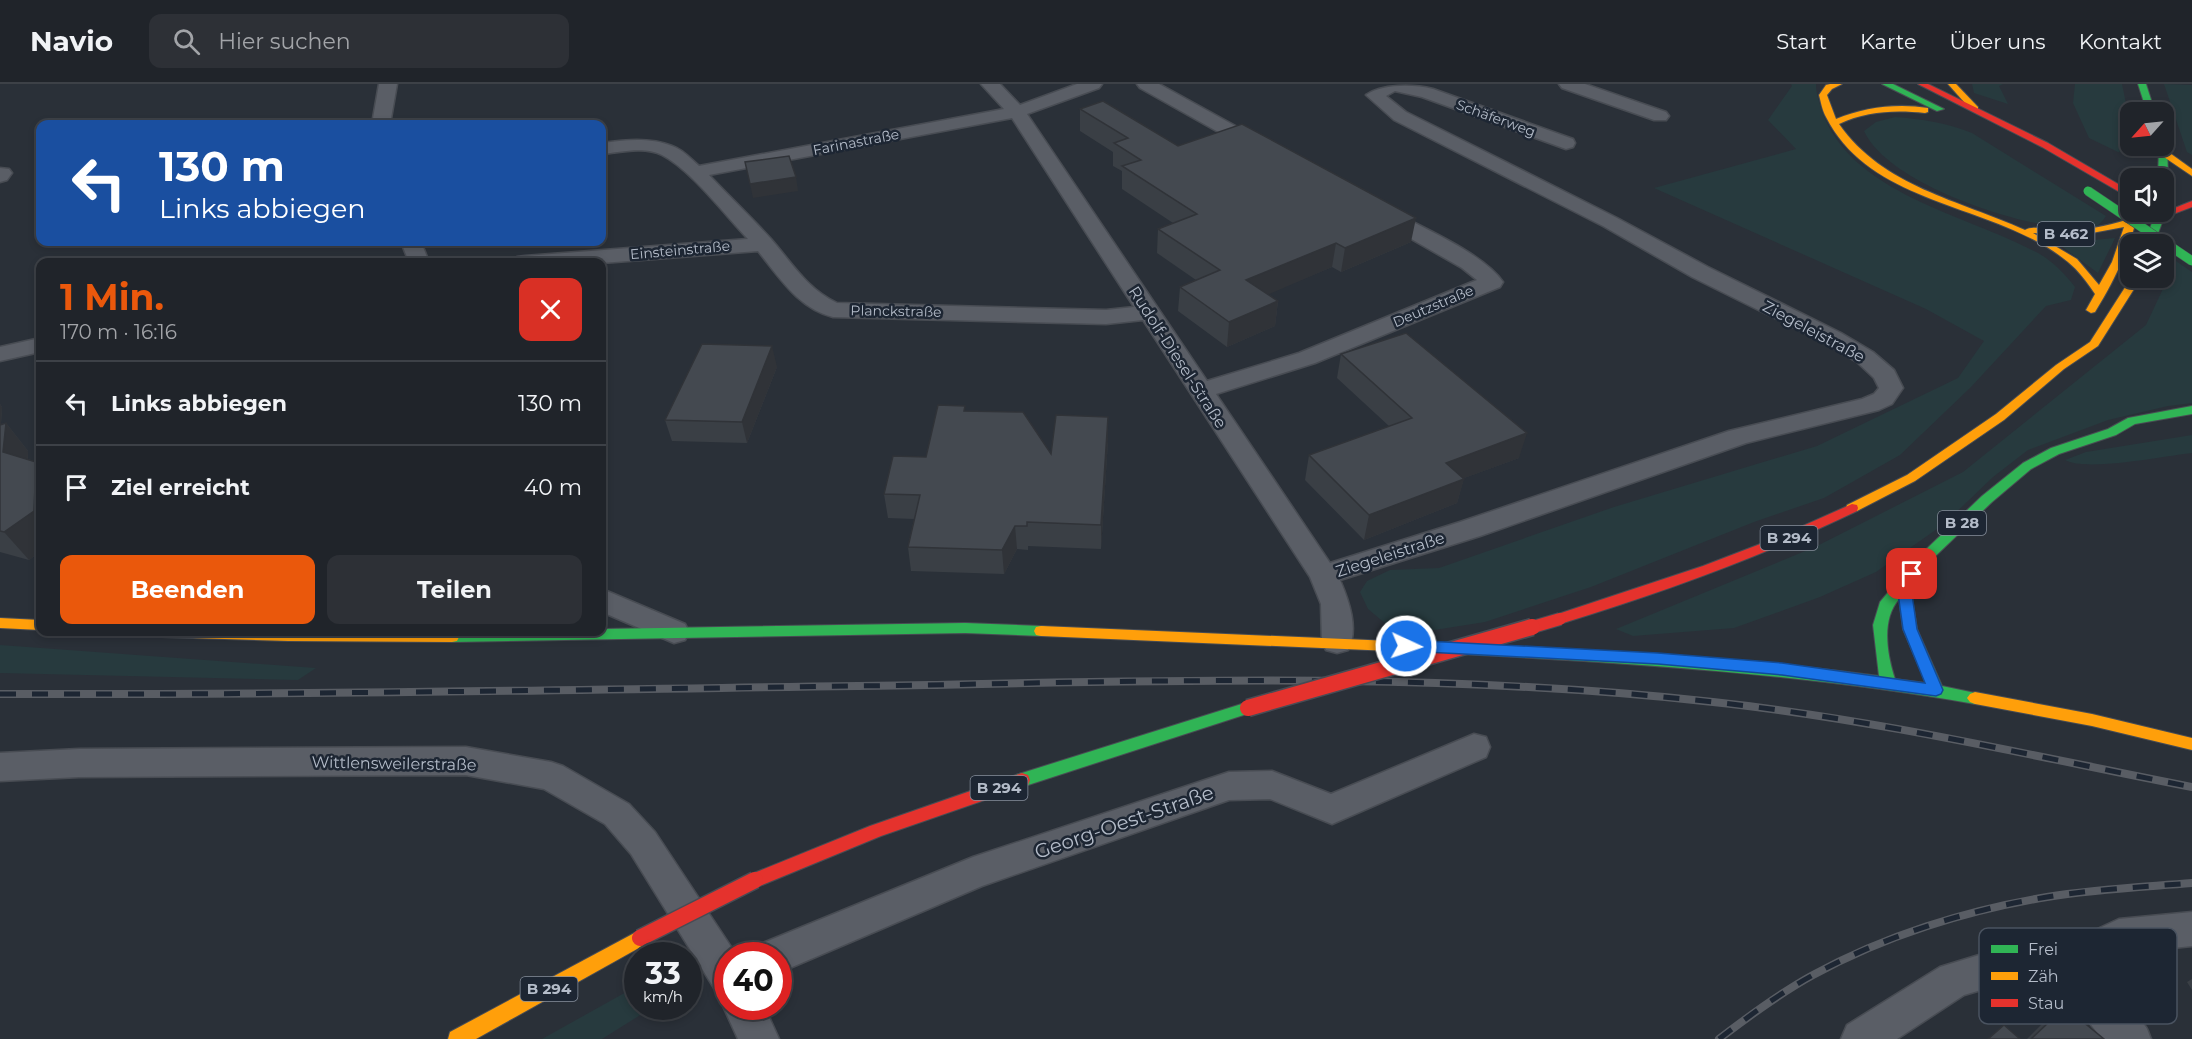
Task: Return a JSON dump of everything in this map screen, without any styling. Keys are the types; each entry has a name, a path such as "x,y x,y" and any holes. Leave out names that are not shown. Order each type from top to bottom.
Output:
{"main road":[{"path":"1834,123 1862,110 1882,107 1950,115 1890,84 1871,90"},
{"path":"1922,84 1975,109 2120,189"},
{"path":"1952,84 1975,109"},
{"path":"2142,84 2148,102"},
{"path":"1832,85 1824,95 1826,105 1843,99"},
{"name":"B 462","path":"1826,105 1834,123 1845,138 1864,156 1920,190 1999,224 2044,233 2080,235 2106,231 2123,222"},
{"path":"2174,156 2192,173"},
{"path":"2084,188 2192,261"},
{"path":"2174,209 2192,204"},
{"path":"2084,320 2101,295 2117,262 2131,222"},
{"path":"2172,222 2176,225"},
{"path":"1999,224 2068,257 2088,275 2101,295"},
{"name":"B 294","path":"457,1039 640,938 755,880 838,844 941,806 1248,708 1653,591 1736,561 1822,523 1911,478 2000,417 2060,367 2094,344 2130,288"},
{"name":"B 294","path":"2060,367 2074,337"},
{"name":"B 28","path":"1889,684 1884,667 1880,625 1885,606 1904,586 1921,562 1987,499 2026,466 2055,451 2112,432 2132,421 2192,410"},
{"name":"B 28","path":"2112,432 2143,433"},
{"path":"1904,586 1910,629 1936,690"},
{"path":"0,623 36,626"},
{"path":"606,633 965,628 1337,642 1658,658 1782,669 1936,690 2092,720 2192,744"}],"street":[{"path":"382,120 388,84"},
{"name":"Rudolf-Diesel-Straße","path":"990,84 1017,112 1323,575 1336,604 1337,642"},
{"path":"1017,112 1093,84"},
{"path":"1146,84 1282,159"},
{"name":"Schäferweg","path":"1392,84 1427,93 1566,142"},
{"name":"Ziegeleistraße","path":"1323,575 1470,529 1738,436 1870,405 1882,399 1890,388 1885,375 1865,357 1833,338 1700,272 1610,222 1400,116 1374,95 1392,84"},
{"path":"1568,84 1660,116"},
{"name":"Farinastraße","path":"695,172 1017,112"},
{"name":"Planckstraße","path":"606,148 641,145 667,150 695,172 764,244 801,290 814,301 833,310 1106,317 1149,312"},
{"name":"Deutzstraße","path":"1201,391 1307,358 1492,282 1470,263 1365,205"},
{"name":"Einsteinstraße","path":"578,258 764,244"},
{"path":"0,354 36,346"},
{"path":"606,602 674,632"},
{"name":"Georg-Oest-Straße","path":"792,949 973,873 1229,786 1272,785 1332,809 1474,747"},
{"name":"Wittlensweilerstraße","path":"0,768 79,763 466,761 551,776 617,814 643,843 714,953"},
{"path":"2177,930 2192,929"},
{"path":"1861,1039 1954,980 1979,973"},
{"path":"750,1020 759,1039"},
{"path":"2117,1024 2131,1039"}],"green space":[{"path":"1791,84 1816,84 1822,111 1836,139 1857,162 1883,182 1913,198 2040,254 2057,267 2075,287 2071,300 2046,306 1971,387 1900,455 1824,498 1754,522 1591,587 1485,622 1409,634 1386,624 1368,609 1360,592 1367,581 1390,570 1439,568 1614,507 1817,446 1958,378 1984,341 1926,309 1654,188 1796,149 1768,120 1792,86"},
{"path":"1972,84 2003,84 1999,86 2008,104 1974,93"},
{"path":"2075,84 2122,84 2126,102 2120,102 2120,152 2089,138 2073,103"},
{"path":"2164,84 2192,85 2192,155 2187,152 2174,114 2174,102 2170,102"},
{"path":"1895,117 1934,122 1972,133 2106,216 2093,228 2060,227 2011,217 1951,196 1897,167 1877,150 1864,131 1876,122"},
{"path":"2049,237 2082,241 2115,238 2098,273"},
{"path":"2176,261 2192,272 2192,403 2168,406 2108,420 2028,450 1993,477 1944,524 1876,572 1820,597 1734,628 1633,636 1616,629 1815,547 1963,472 2146,325 2163,288 2174,288"},
{"path":"2192,435 2192,453 2107,464 2075,463 2065,460 2086,452"},
{"path":"0,645 316,668 298,680 0,673"},
{"path":"624,993 624,1020 632,1020 602,1039 542,1039"}],"building":[{"path":"1103,101 1178,146 1242,124 1416,218 1345,248 1336,243 1246,280 1278,301 1229,322 1180,287 1220,270 1158,229 1197,214 1122,166 1141,160 1114,143 1128,138 1080,109"},
{"path":"789,156 796,177 750,184 745,162"},
{"path":"1406,333 1527,433 1446,463 1464,479 1369,515 1309,455 1412,418 1341,354"},
{"path":"702,344 772,346 742,422 665,420"},
{"path":"938,405 965,406 964,411 1023,412 1051,454 1056,415 1108,417 1101,525 1027,522 1027,526 1015,526 1002,550 908,547 920,495 884,494 893,456 926,457"},
{"path":"6,423 3,452 36,462 34,511 4,532 0,531 0,425"},
{"path":"2047,1024 2086,1024 2104,1039 2031,1039"},
{"path":"2004,1025 2020,1039 1988,1039"}],"railway":[{"path":"0,694 232,694 1125,681 1321,681 1518,686 1773,709 1953,739 2192,787"},
{"path":"1719,1039 1753,1013 1813,975 1868,948 1927,926 1987,909 2047,897 2192,883"}],"traffic: fast":[{"path":"1886,84 1940,109"},
{"path":"2142,84 2148,102"},
{"path":"2163,156 2163,168"},
{"path":"2088,191 2192,261"},
{"path":"2153,234 2157,222"},
{"path":"1889,684 1884,667 1880,625 1885,606 1921,562 1987,499 2027,466 2055,451 2112,432 2132,421 2192,410"},
{"path":"1904,586 1910,629 1936,690"},
{"path":"606,634 965,628 1041,631"},
{"path":"452,637 509,636"},
{"path":"1460,649 1654,659 1783,670 1975,698"},
{"path":"1022,780 1248,708"}],"traffic: slow":[{"path":"1838,84 1829,87 1823,95 1830,117 1849,145 1875,167 1906,185 2040,240 2073,261 2101,295"},
{"path":"1952,84 1975,109"},
{"path":"1834,123 1856,114 1878,110 1925,110"},
{"path":"2168,156 2192,173"},
{"path":"2030,230 2056,233 2081,232 2106,229 2131,222"},
{"path":"2091,310 2117,262 2131,222"},
{"path":"1852,508 1911,478 2000,417 2060,367 2094,344 2130,288"},
{"path":"0,623 36,625"},
{"path":"1041,631 1460,649"},
{"path":"288,636 452,637"},
{"path":"1975,698 2092,720 2192,744"},
{"path":"457,1039 640,938"}],"traffic: jam":[{"path":"1922,84 2045,145 2120,189"},
{"path":"2174,211 2192,204"},
{"path":"1560,619 1635,596 1745,556 1852,508"},
{"path":"1248,708 1560,619"},
{"path":"755,880 876,831 1022,780"},
{"path":"640,938 755,880"}],"route":[{"path":"1406,646 1658,658 1782,669 1936,690 1910,629 1904,586 1912,574"}]}
